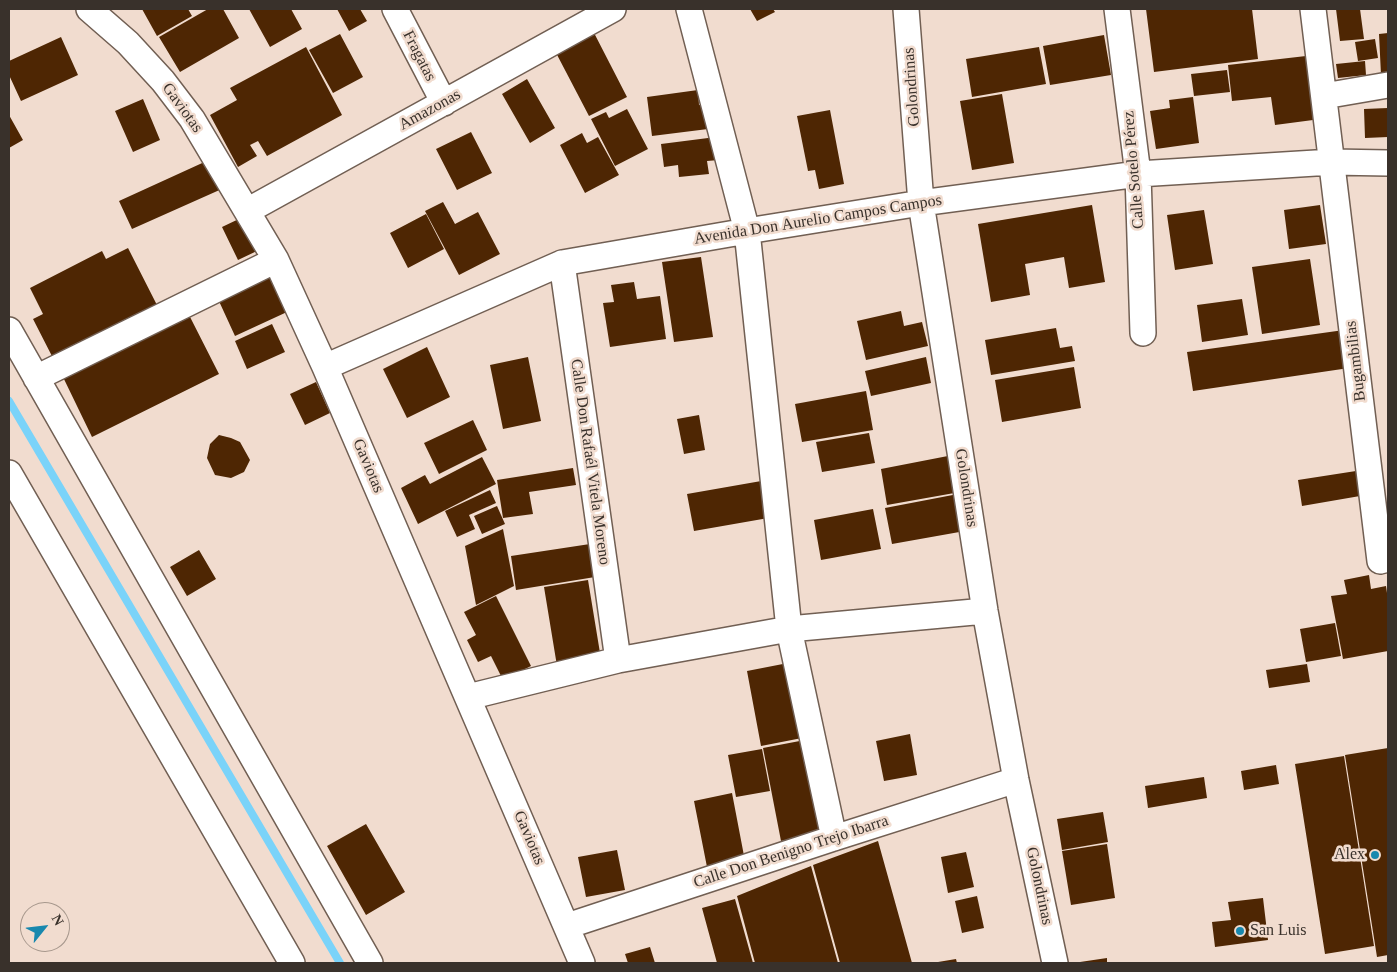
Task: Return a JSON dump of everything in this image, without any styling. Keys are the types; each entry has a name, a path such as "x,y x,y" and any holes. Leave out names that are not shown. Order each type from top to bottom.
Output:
{"street":[{"name":"Gaviotas","path":"89,9 128,43 163,81 192,119 276,260 325,367 582,963"},
{"name":"Fragatas","path":"395,9 444,103"},
{"name":"Amazonas","path":"247,210 613,9"},
{"path":"689,9 747,231 790,629 834,838"},
{"name":"Golondrinas","path":"906,9 921,203 985,611 1016,780 1056,963"},
{"name":"Calle Sotelo Pérez","path":"1117,9 1138,174 1143,333"},
{"name":"Bugambilias","path":"1313,9 1384,560"},
{"path":"1324,96 1388,85"},
{"name":"Avenida Don Aurelio Campos Campos","path":"325,367 562,264 747,231 921,203 1138,174 1332,162 1388,162"},
{"path":"36,378 276,260"},
{"name":"Calle Don Rafaél Vitela Moreno","path":"562,264 618,660"},
{"path":"9,330 370,963"},
{"path":"9,473 292,963"},
{"path":"468,697 618,660 790,629 985,611"},
{"name":"Calle Don Benigno Trejo Ibarra","path":"567,926 1016,780"}],"building":[{"path":"142,9 188,9 192,16 157,36"},
{"path":"208,9 223,9 239,38 180,72 159,37"},
{"path":"249,9 291,9 302,29 270,47"},
{"path":"337,9 360,9 367,21 349,31"},
{"path":"750,9 773,9 775,12 757,21"},
{"path":"1146,9 1252,9 1258,59 1154,72"},
{"path":"1336,9 1360,9 1364,39 1340,41"},
{"path":"592,29 627,97 589,116 554,49"},
{"path":"1388,33 1388,74 1381,75 1379,34"},
{"path":"340,34 363,77 333,93 309,50"},
{"path":"1104,35 1111,75 1050,85 1043,46"},
{"path":"61,37 78,75 21,101 9,75 9,61"},
{"path":"1375,39 1378,58 1358,61 1355,42"},
{"path":"306,47 342,115 267,156 258,141 250,145 257,156 238,167 210,115 237,100 230,88"},
{"path":"1039,47 1046,84 972,97 966,59"},
{"path":"1306,56 1313,120 1275,125 1271,97 1232,101 1228,65"},
{"path":"1365,61 1366,75 1338,78 1336,64"},
{"path":"1227,70 1230,92 1194,96 1191,74"},
{"path":"527,79 555,128 530,143 502,94"},
{"path":"698,90 699,105 713,103 716,128 652,136 647,97"},
{"path":"1002,94 1014,163 972,170 960,101"},
{"path":"1193,97 1199,143 1156,149 1150,111 1170,108 1169,100"},
{"path":"143,99 160,140 133,152 115,111"},
{"path":"1388,108 1388,137 1365,138 1364,109"},
{"path":"627,109 648,149 615,166 591,119 606,112 609,118"},
{"path":"830,110 844,184 819,189 815,170 808,171 797,116"},
{"path":"9,115 23,140 9,148"},
{"path":"471,132 492,173 457,190 436,149"},
{"path":"582,133 587,143 598,137 619,175 585,193 560,145"},
{"path":"716,137 719,160 707,161 709,174 679,177 678,165 664,167 661,144"},
{"path":"211,159 224,188 132,229 119,201"},
{"path":"443,202 455,224 478,212 500,254 459,275 425,211"},
{"path":"1092,205 1105,282 1069,288 1064,257 1025,264 1030,295 991,302 978,224"},
{"path":"1320,205 1326,244 1289,249 1284,210"},
{"path":"1204,210 1213,264 1175,270 1167,215"},
{"path":"426,214 444,249 408,268 390,233"},
{"path":"243,217 259,250 238,260 222,227"},
{"path":"128,248 160,311 56,364 33,319 43,314 30,288 102,251 106,259"},
{"path":"701,257 713,337 674,342 662,262"},
{"path":"1310,259 1320,325 1262,334 1252,267"},
{"path":"270,275 287,312 235,336 218,299"},
{"path":"634,282 637,299 660,296 666,339 610,347 603,303 614,302 611,285"},
{"path":"1242,299 1248,335 1202,342 1197,305"},
{"path":"901,311 904,326 922,322 928,346 866,360 857,321"},
{"path":"188,313 219,374 92,437 62,375"},
{"path":"272,324 285,352 247,369 235,341"},
{"path":"1056,328 1060,348 1072,346 1075,361 991,375 985,340"},
{"path":"1344,330 1349,368 1193,391 1187,352"},
{"path":"427,347 450,397 407,418 383,369"},
{"path":"528,357 541,421 503,429 490,365"},
{"path":"926,357 931,383 871,396 865,371"},
{"path":"1074,367 1081,408 1002,422 995,380"},
{"path":"316,382 330,413 305,425 290,394"},
{"path":"866,391 873,430 802,442 795,404"},
{"path":"699,415 705,450 684,454 677,419"},
{"path":"473,420 487,450 439,474 424,443"},
{"path":"869,433 875,463 822,472 816,442"},
{"path":"219,435 240,442 250,460 244,472 231,478 215,475 207,458 210,444"},
{"path":"953,455 960,492 887,505 881,469"},
{"path":"482,457 496,484 418,524 401,488 425,475 430,484"},
{"path":"573,468 576,485 529,492 533,514 503,518 497,480"},
{"path":"1356,471 1360,496 1302,506 1298,480"},
{"path":"767,480 774,517 694,531 687,494"},
{"path":"490,490 496,503 469,515 475,529 457,537 445,511"},
{"path":"958,494 965,531 892,544 885,508"},
{"path":"497,506 505,524 482,534 474,516"},
{"path":"873,509 881,549 821,560 814,520"},
{"path":"503,529 514,586 476,605 465,546"},
{"path":"590,544 595,577 516,590 511,556"},
{"path":"199,550 216,579 187,596 170,567"},
{"path":"1369,575 1371,589 1386,586 1388,600 1388,651 1343,659 1331,596 1347,594 1344,580"},
{"path":"588,580 601,659 557,666 544,587"},
{"path":"496,596 531,666 503,680 491,656 478,662 467,640 476,635 464,612"},
{"path":"1335,623 1341,656 1306,662 1300,629"},
{"path":"788,663 802,738 761,746 747,671"},
{"path":"1307,664 1310,682 1269,688 1266,670"},
{"path":"910,734 917,775 884,781 876,741"},
{"path":"805,740 823,833 781,841 763,748"},
{"name":"Alex","path":"1388,748 1388,955 1377,957 1345,755"},
{"path":"762,749 770,791 736,797 728,755"},
{"path":"1344,756 1374,946 1325,954 1295,764"},
{"path":"1276,765 1279,784 1244,790 1241,771"},
{"path":"1204,777 1207,798 1148,808 1145,786"},
{"path":"732,793 745,861 707,867 694,801"},
{"path":"1103,812 1108,842 1062,850 1057,819"},
{"path":"366,824 405,892 366,915 327,846"},
{"path":"878,841 912,963 840,963 813,865"},
{"path":"1107,844 1115,898 1071,905 1062,851"},
{"path":"617,850 625,890 586,897 578,857"},
{"path":"966,852 974,887 948,893 941,857"},
{"path":"811,866 838,963 755,963 737,896"},
{"path":"977,896 984,928 962,933 955,901"},
{"name":"San Luis","path":"1263,898 1268,940 1215,947 1212,922 1231,920 1228,902"},
{"path":"735,899 753,963 717,963 702,908"},
{"path":"650,947 655,963 628,963 625,954"},
{"path":"1107,958 1107,963 1080,963 1080,962"},
{"path":"956,959 957,963 938,963 938,962"}],"waterway":[{"path":"9,401 340,963"}],"place":[{"name":"Alex","path":"1375,855"},
{"name":"San Luis","path":"1240,931"}]}
